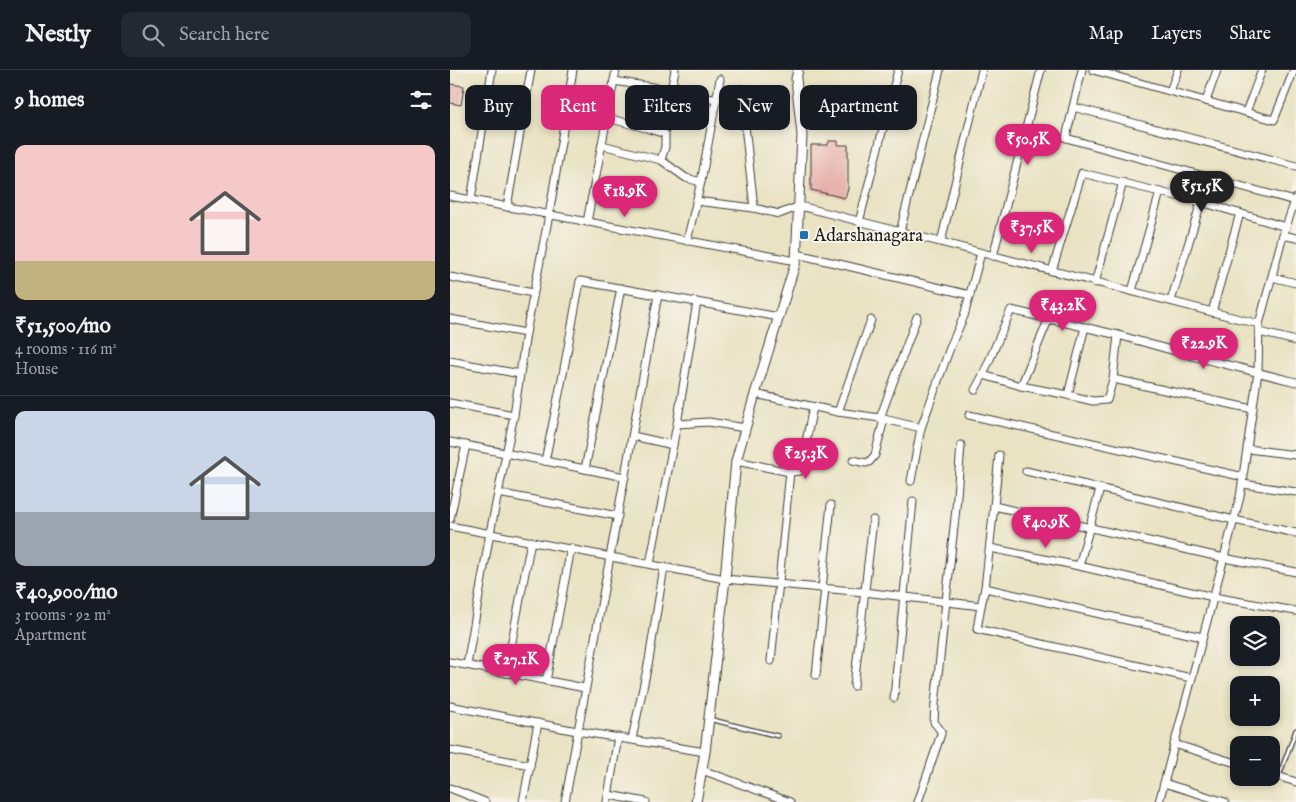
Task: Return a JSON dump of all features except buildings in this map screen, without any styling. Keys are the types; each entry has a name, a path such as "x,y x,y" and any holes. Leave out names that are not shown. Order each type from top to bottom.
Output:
{"street":[{"path":"470,200 492,70"},
{"path":"507,207 531,70"},
{"path":"467,665 490,533 514,415 526,333 573,70"},
{"path":"613,85 616,70"},
{"path":"672,85 675,70"},
{"path":"696,802 702,770 725,578 736,461 797,258 802,135 796,78 798,70"},
{"path":"859,222 898,70"},
{"path":"900,232 940,70"},
{"path":"941,242 982,70"},
{"path":"993,256 1041,70"},
{"path":"1082,70 1066,138 1296,200 1283,235 1259,324 1258,372 1243,480 1234,520 1159,802"},
{"path":"1093,70 1274,120 1294,70"},
{"path":"1170,91 1178,70"},
{"path":"1206,101 1217,70"},
{"path":"1246,112 1262,70"},
{"path":"687,241 701,182 720,79"},
{"path":"614,81 639,85"},
{"path":"709,98 717,100"},
{"path":"1073,108 1296,166"},
{"path":"615,120 665,134 665,147 661,160"},
{"path":"587,222 605,130"},
{"path":"745,130 754,208"},
{"path":"602,145 661,160 686,178 701,182"},
{"path":"1052,271 1082,173 1201,202 1286,227"},
{"path":"1095,282 1123,182"},
{"path":"1132,291 1160,192"},
{"path":"450,196 687,241 797,258 970,295"},
{"path":"696,201 754,208 779,214 800,206 1259,324"},
{"path":"1171,301 1201,202"},
{"path":"1212,312 1240,213"},
{"path":"1283,235 1296,238"},
{"path":"911,481 921,428 951,345 964,316 981,253"},
{"path":"450,277 533,293"},
{"path":"1272,277 1296,283"},
{"path":"545,461 564,374 580,281 779,317"},
{"path":"585,469 621,288"},
{"path":"565,802 658,295"},
{"path":"650,564 677,424 697,302"},
{"path":"975,390 1012,310 1118,334 1192,356 1296,382"},
{"path":"853,460 866,463 872,460 875,455 882,418 917,317"},
{"path":"1021,386 1049,318"},
{"path":"450,319 526,333"},
{"path":"838,412 871,320"},
{"path":"1068,395 1085,327"},
{"path":"1259,332 1296,341"},
{"path":"983,376 1093,401 1107,400 1113,379 1118,334"},
{"path":"450,361 520,374"},
{"path":"1113,379 1253,409"},
{"path":"755,394 838,412 882,418 921,428"},
{"path":"450,403 514,415"},
{"path":"736,461 790,472 800,471 814,407"},
{"path":"969,416 1296,492"},
{"path":"677,424 709,422 746,428"},
{"path":"633,436 673,445"},
{"path":"450,442 625,477"},
{"path":"450,519 466,445"},
{"path":"918,802 941,734 941,731 934,722 934,716 961,445"},
{"path":"1248,449 1296,455"},
{"path":"999,455 985,588 977,629 1191,678"},
{"path":"1026,471 1100,490 1296,533"},
{"path":"771,661 790,472"},
{"path":"1079,566 1100,490"},
{"path":"498,493 618,516"},
{"path":"894,698 913,501"},
{"path":"816,675 831,505"},
{"path":"994,506 1224,558 1296,572"},
{"path":"854,686 872,520"},
{"path":"450,526 725,578 981,606"},
{"path":"506,673 531,541"},
{"path":"546,680 571,548"},
{"path":"990,548 1079,566 1213,597 1296,611"},
{"path":"632,739 664,567"},
{"path":"985,588 1202,637"},
{"path":"450,662 586,688"},
{"path":"450,706 577,731 704,752"},
{"path":"523,802 538,723"},
{"path":"618,737 608,799 646,802"},
{"path":"1174,744 1230,761"},
{"path":"450,750 530,765"},
{"path":"702,770 790,802"},
{"path":"1280,776 1296,782"},
{"path":"1164,783 1225,802"},
{"path":"450,788 484,802"}],"lane":[{"path":"708,719 778,736"},
{"path":"1280,773 1296,730"}],"place":[{"name":"Adarshanagara","path":"804,235"}]}
